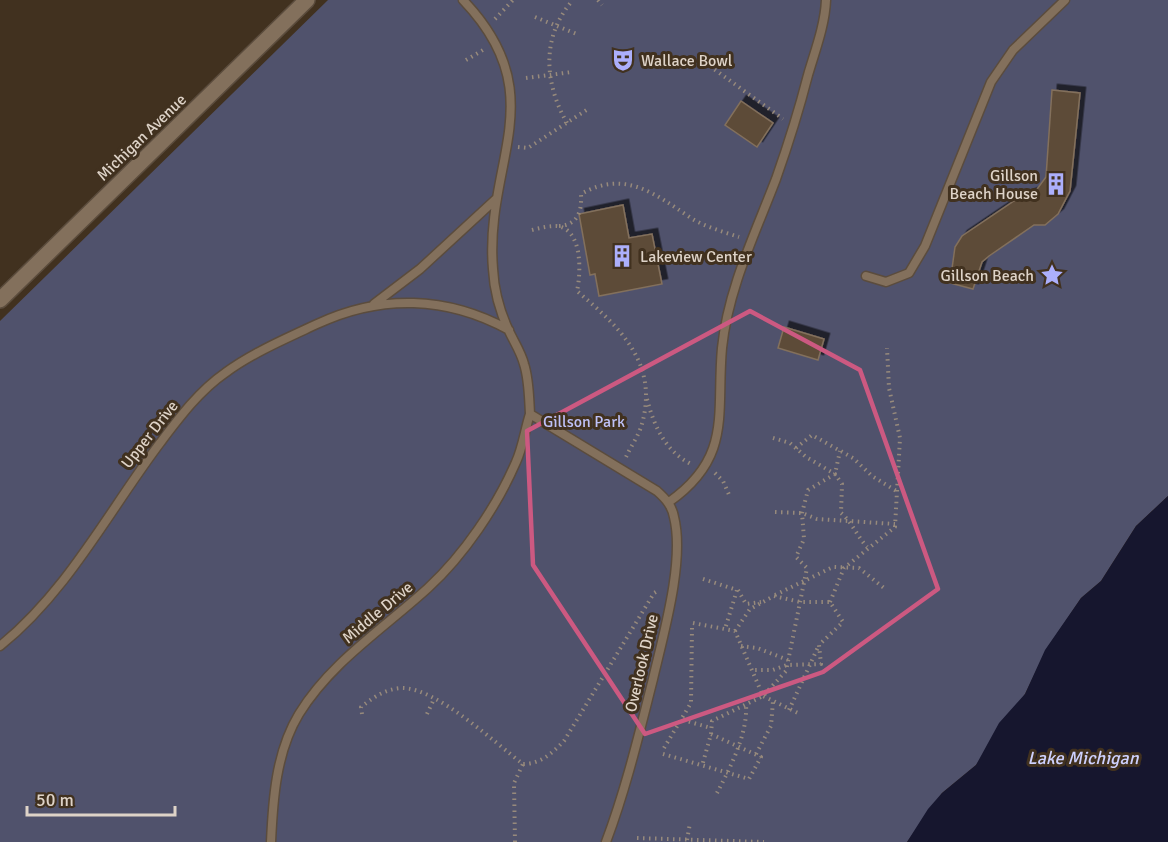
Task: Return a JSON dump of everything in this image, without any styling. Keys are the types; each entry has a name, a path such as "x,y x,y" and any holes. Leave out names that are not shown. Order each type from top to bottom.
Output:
{"street":[{"name":"Michigan Avenue","path":"0,300 307,0"}],"lane":[{"path":"463,0 487,28 503,58 509,83 512,103 509,143 496,199 492,239 493,271 498,298 525,365 530,414 657,491 669,502 685,490 701,470 711,456 718,438 724,338 729,310 794,126 820,36 825,0"},
{"path":"866,276 886,282 909,273 925,246 991,82 1012,50 1065,0"},
{"path":"374,304 420,269 496,199"},
{"path":"374,304 440,305 482,315 509,330"},
{"name":"Upper Drive","path":"0,646 22,628 77,565 140,469 196,399 225,373 338,314 374,304"},
{"name":"Middle Drive","path":"270,842 273,802 281,758 297,716 320,684 342,660 455,561 476,531 517,461 530,414"},
{"name":"Overlook Drive","path":"606,842 635,751 666,623 676,557 675,518 669,502"}],"path":[{"path":"487,28 513,0"},
{"path":"567,123 554,102 549,75 549,49 556,26 573,0"},
{"path":"598,0 602,5"},
{"path":"535,17 579,35"},
{"path":"700,59 794,126"},
{"path":"526,78 572,72"},
{"path":"509,143 528,148 588,109"},
{"path":"532,230 568,226 578,217 582,206 581,194 614,182 647,190 668,200 692,219 752,240"},
{"path":"558,226 568,232 581,261 577,291 625,336 638,355 646,385 642,425 621,469"},
{"path":"830,602 839,574 844,568 867,547 895,527 900,438 889,388 887,348"},
{"path":"646,395 651,414 668,447 680,459 701,470 713,471 723,481 730,497"},
{"path":"796,448 812,435 840,451 898,492"},
{"path":"772,438 790,444 835,474 842,484 841,513 850,520 855,533 867,547"},
{"path":"702,766 711,734 712,721 763,696 786,671 807,568 796,557 804,539 801,513 808,490 835,474 840,451"},
{"path":"776,512 801,513 817,519 895,524"},
{"path":"735,631 750,609 805,579 833,567 859,568 884,588"},
{"path":"703,579 737,590 746,604 764,602"},
{"path":"362,714 361,707 378,694 405,688 434,699 523,764 533,764 550,755 564,741 654,593 673,581"},
{"path":"725,629 737,590"},
{"path":"774,596 800,602 830,602"},
{"path":"789,710 819,645 843,622 830,602"},
{"path":"664,748 683,720 691,702 692,625 735,631"},
{"path":"735,631 763,696 789,710 798,712"},
{"path":"741,646 757,648 787,662 821,664 819,645"},
{"path":"752,670 773,670 787,662"},
{"path":"426,714 434,699"},
{"path":"756,754 771,726 773,701"},
{"path":"717,793 738,746 747,714 746,704"},
{"path":"683,720 711,728"},
{"path":"663,754 749,779 761,756 711,734"},
{"path":"515,842 514,783 523,764"},
{"path":"687,841 690,823"},
{"path":"637,838 764,842"}],"highlighted area":[{"path":"750,311 860,370 938,589 823,672 645,734 533,565 527,431"}],"green space":[{"name":"Gillson Park","path":"328,0 1168,0 1168,496 1136,526 1101,581 1081,598 1046,650 1025,694 976,765 942,793 907,842 0,842 0,321"}],"water":[{"name":"Lake Michigan","path":"1168,496 1168,842 907,842 928,809 942,793 976,765 999,723 1025,694 1045,650 1081,598 1101,581 1136,526"}],"building":[{"name":"Gillson Beach House","path":"1052,90 1080,93 1070,191 1058,214 1045,225 1034,225 982,262 973,289 950,283 955,247 962,236 1014,201 1035,192 1046,177"},
{"path":"741,101 773,123 757,147 725,125"},
{"name":"Lakeview Center","path":"623,205 629,238 652,234 662,284 599,296 595,274 590,275 579,214"},
{"path":"784,327 824,339 818,360 778,348"}],"place":[{"name":"Wallace Bowl","path":"623,60"},
{"name":"Gillson Beach House","path":"1056,184"},
{"name":"Lakeview Center","path":"622,256"},
{"name":"Gillson Beach","path":"1052,275"}]}
